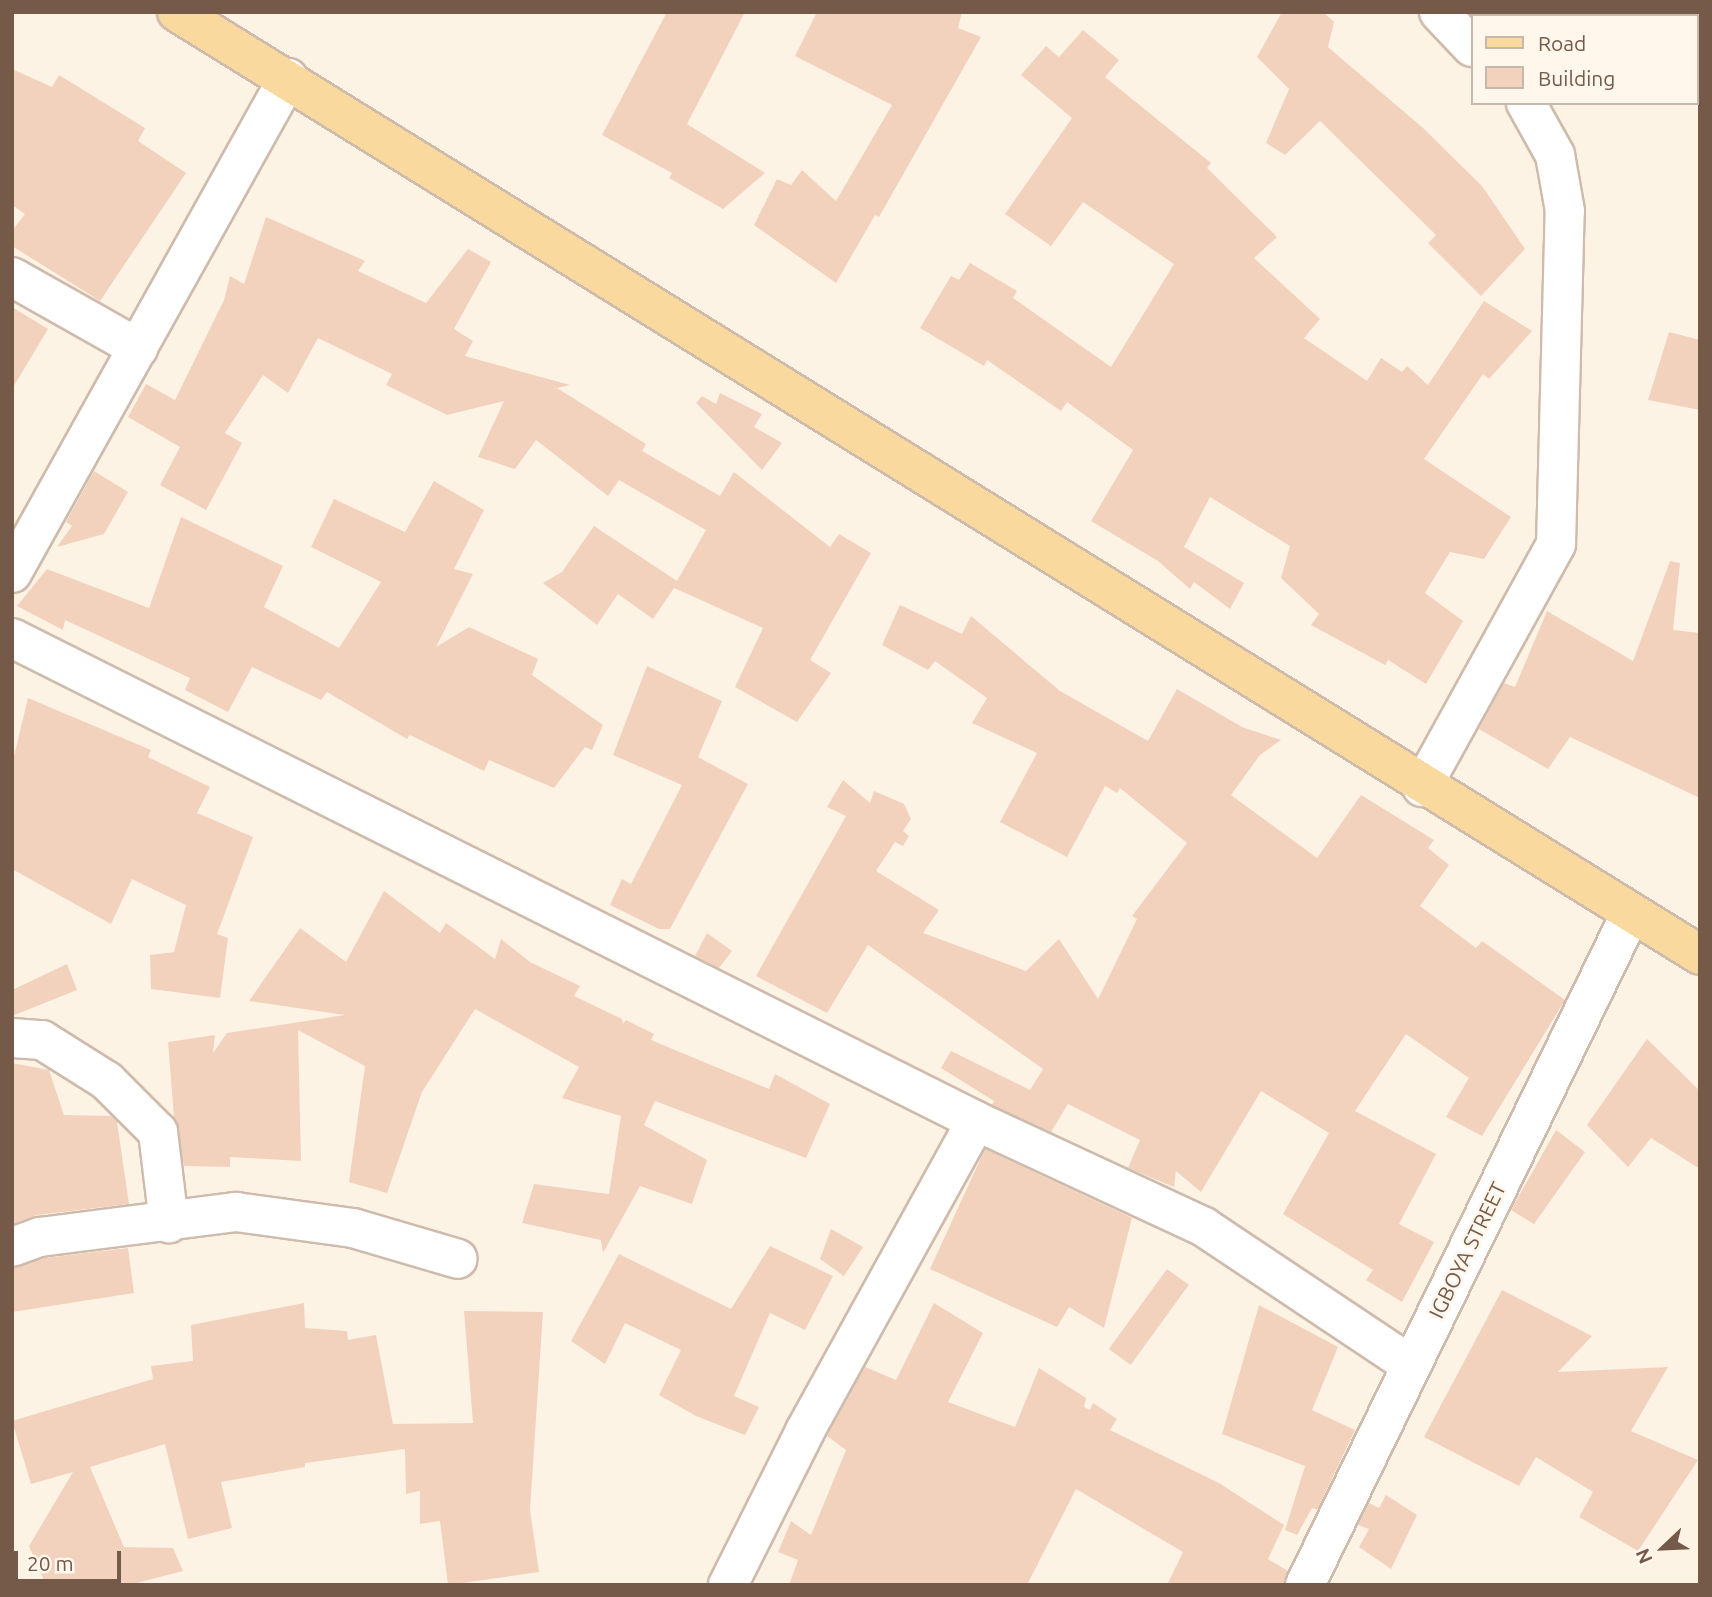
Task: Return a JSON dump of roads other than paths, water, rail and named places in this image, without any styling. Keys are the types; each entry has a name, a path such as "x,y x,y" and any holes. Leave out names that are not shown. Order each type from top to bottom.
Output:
{"main road":[{"path":"177,12 288,78 1422,787 1700,955"}],"street":[{"path":"1438,12 1470,45"},
{"path":"12,573 288,78"},
{"path":"1422,787 1556,544 1565,211 1555,155 1527,105"},
{"path":"12,277 138,348"},
{"path":"12,638 976,1121 1204,1227 1411,1365"},
{"name":"IGBOYA STREET","path":"1305,1585 1630,915"},
{"path":"12,1038 42,1040 107,1081 158,1132 169,1223"},
{"path":"728,1585 805,1431 976,1121"},
{"path":"12,1247 40,1237 169,1223 236,1212 353,1228 458,1259"}]}
